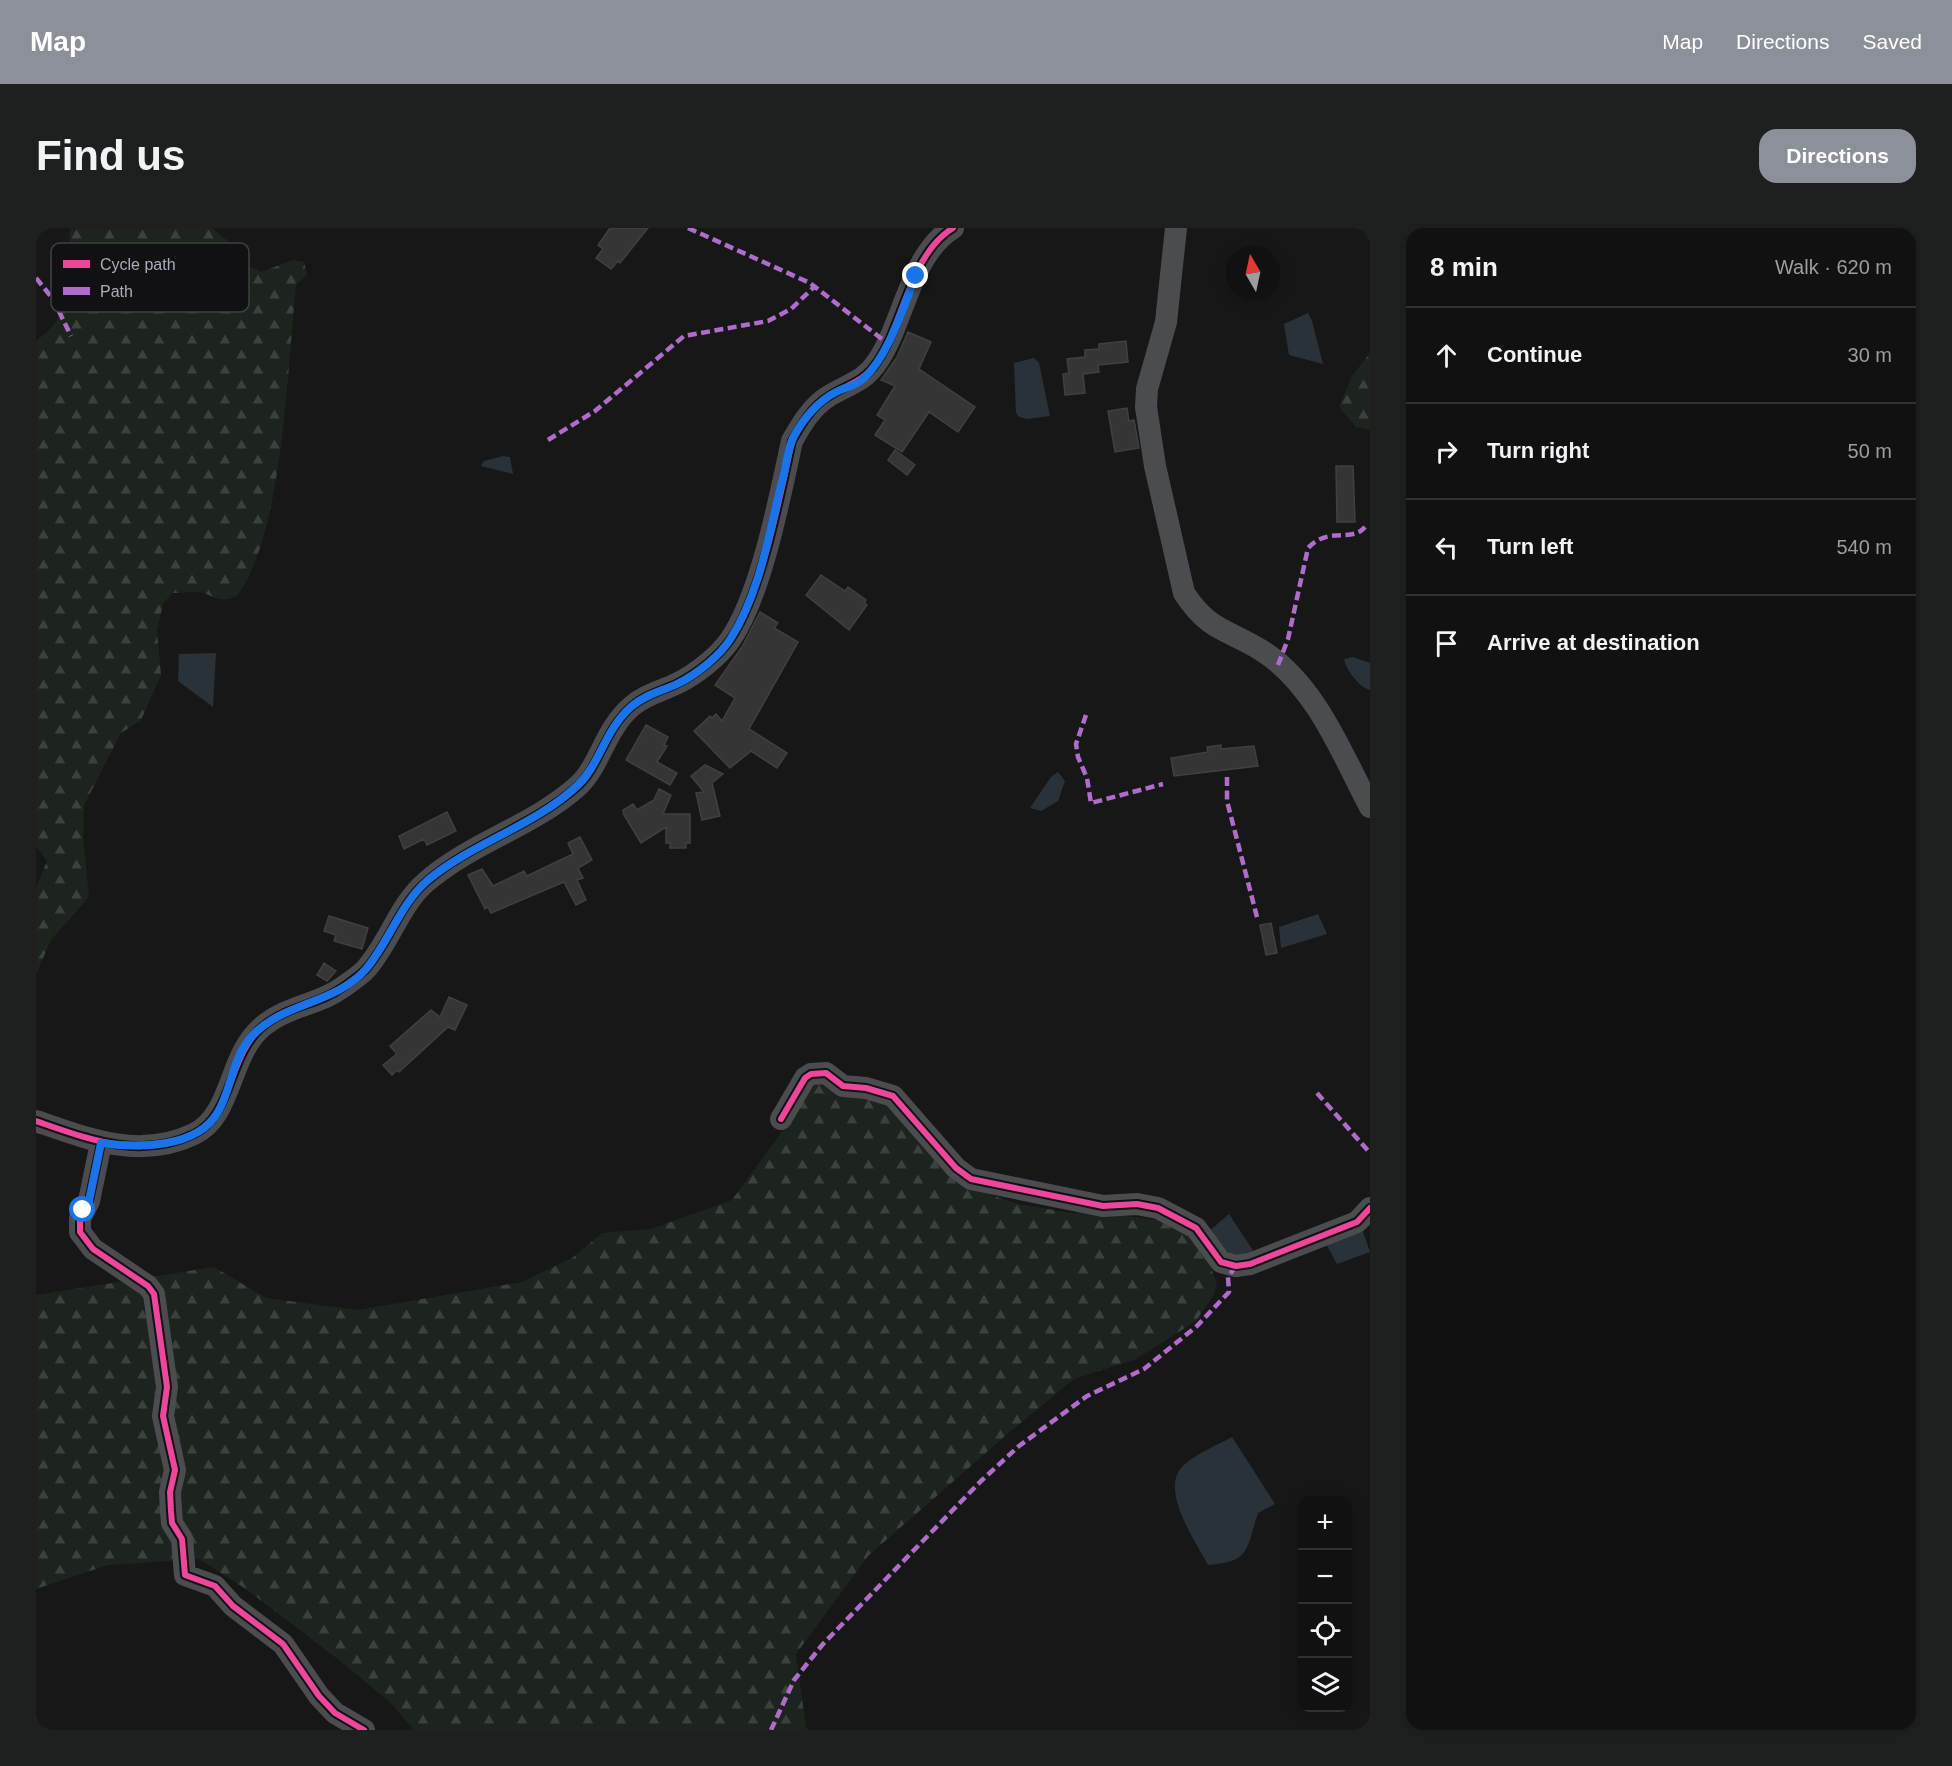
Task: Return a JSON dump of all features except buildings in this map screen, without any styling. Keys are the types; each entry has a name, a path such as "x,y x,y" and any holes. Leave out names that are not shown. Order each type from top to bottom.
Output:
{"street":[{"path":"36,1121 101,1143 146,1146 175,1140 204,1127 219,1111 243,1049 263,1026 285,1011 339,990 354,979 366,969 414,894 425,882 456,860 541,812 568,794 583,781 616,721 631,707 658,690 688,677 730,640 756,588 792,441 818,404 861,381 872,369 894,328 927,253 953,228"},
{"path":"1176,228 1166,322 1147,389 1146,407 1155,466 1184,593 1196,610 1213,626 1264,652 1297,682 1320,715 1370,807"},
{"path":"781,1119 805,1078 811,1074 826,1072 843,1086 866,1088 894,1096 956,1168 971,1179 1103,1206 1137,1204 1168,1211 1196,1228 1221,1262 1236,1266 1250,1264 1357,1222 1370,1208"},
{"path":"101,1143 89,1201 80,1218 80,1232 93,1249 148,1286 154,1294 167,1387 163,1416 175,1470 170,1492 172,1523 182,1539 185,1575 215,1586 233,1606 283,1644 319,1696 335,1713 364,1730"}],"green space":[{"path":"70,228 212,228 230,243 69,243"},
{"path":"293,260 304,262 307,275 296,285 281,447 265,532 253,568 237,596 223,599 200,592 173,593 163,603 157,631 161,675 141,720 121,733 84,805 83,837 89,897 51,940 36,974 36,888 47,861 36,846 36,341 58,319 60,312 249,312 249,264 261,272"},
{"path":"1370,353 1370,430 1356,427 1339,407 1352,376"},
{"path":"818,1081 892,1101 965,1186 1018,1204 1071,1213 1136,1217 1180,1224 1209,1262 1217,1285 1213,1296 1196,1321 1136,1359 1074,1379 868,1556 796,1654 806,1728 809,1730 414,1730 391,1703 339,1660 246,1589 199,1559 108,1565 36,1589 36,1295 214,1267 266,1298 358,1310 522,1282 572,1258 602,1233 651,1229 732,1200 790,1121 799,1101"}],"shaded area":[{"path":"1308,313 1323,364 1289,355 1284,324"},
{"path":"1034,358 1039,363 1050,416 1027,419 1019,417 1016,413 1014,363"},
{"path":"503,456 510,457 513,474 481,466 484,461"},
{"path":"216,653 213,707 178,681 179,654"},
{"path":"1353,657 1370,663 1370,690 1354,678 1348,668 1344,659"},
{"path":"1058,772 1065,781 1058,801 1041,811 1030,808 1051,777"},
{"path":"1318,914 1327,934 1281,948 1279,927"},
{"path":"1229,1214 1254,1252 1235,1259 1208,1232"},
{"path":"1362,1229 1370,1252 1337,1264 1325,1242"},
{"path":"1232,1437 1275,1504 1258,1513 1248,1544 1240,1557 1232,1561 1208,1565 1187,1528 1176,1499 1175,1485 1178,1473 1186,1463"}],"marked path":[{"path":"688,228 810,283 887,343"},
{"path":"36,278 51,297"},
{"path":"548,440 595,411 684,336 768,321 791,309 815,286"},
{"path":"59,312 71,336"},
{"path":"1278,665 1288,639 1308,548 1324,538 1353,534 1365,527"},
{"path":"1086,715 1076,744 1078,757 1087,778 1091,803 1163,784"},
{"path":"1227,777 1227,801 1258,921"},
{"path":"1317,1093 1370,1153"},
{"path":"771,1730 794,1680 823,1644 981,1481 1019,1446 1087,1396 1144,1369 1197,1326 1229,1292 1228,1277 1236,1266"}],"cycle path":[{"path":"36,1121 95,1140 134,1146 174,1142 194,1134 207,1125 216,1113 243,1053 251,1039 262,1027 282,1014 334,993 365,970 381,949 408,902 426,882 463,856 543,812 579,785 586,777 615,725 632,706 685,679 719,653 741,621 760,572 792,441 803,422 817,405 872,369 886,346 917,272 927,254 938,240 953,228"},
{"path":"781,1119 805,1078 811,1074 826,1073 843,1086 866,1088 893,1096 956,1168 971,1179 1103,1206 1137,1204 1158,1208 1196,1228 1221,1262 1236,1266 1250,1264 1357,1222 1370,1208"},
{"path":"101,1143 89,1201 80,1218 80,1232 93,1249 148,1286 154,1294 167,1387 163,1416 175,1470 170,1492 172,1523 182,1539 185,1575 215,1586 233,1606 283,1644 319,1696 335,1713 364,1730"}],"route":[{"path":"83,1210 89,1201 96,1175 101,1143 126,1147 146,1146 194,1134 204,1127 219,1111 234,1069 251,1037 285,1011 339,990 354,979 366,969 414,894 425,882 497,835 521,824 568,794 583,781 616,721 642,699 688,677 730,640 756,588 792,441 818,404 838,391 861,381 879,360 916,276"}]}
